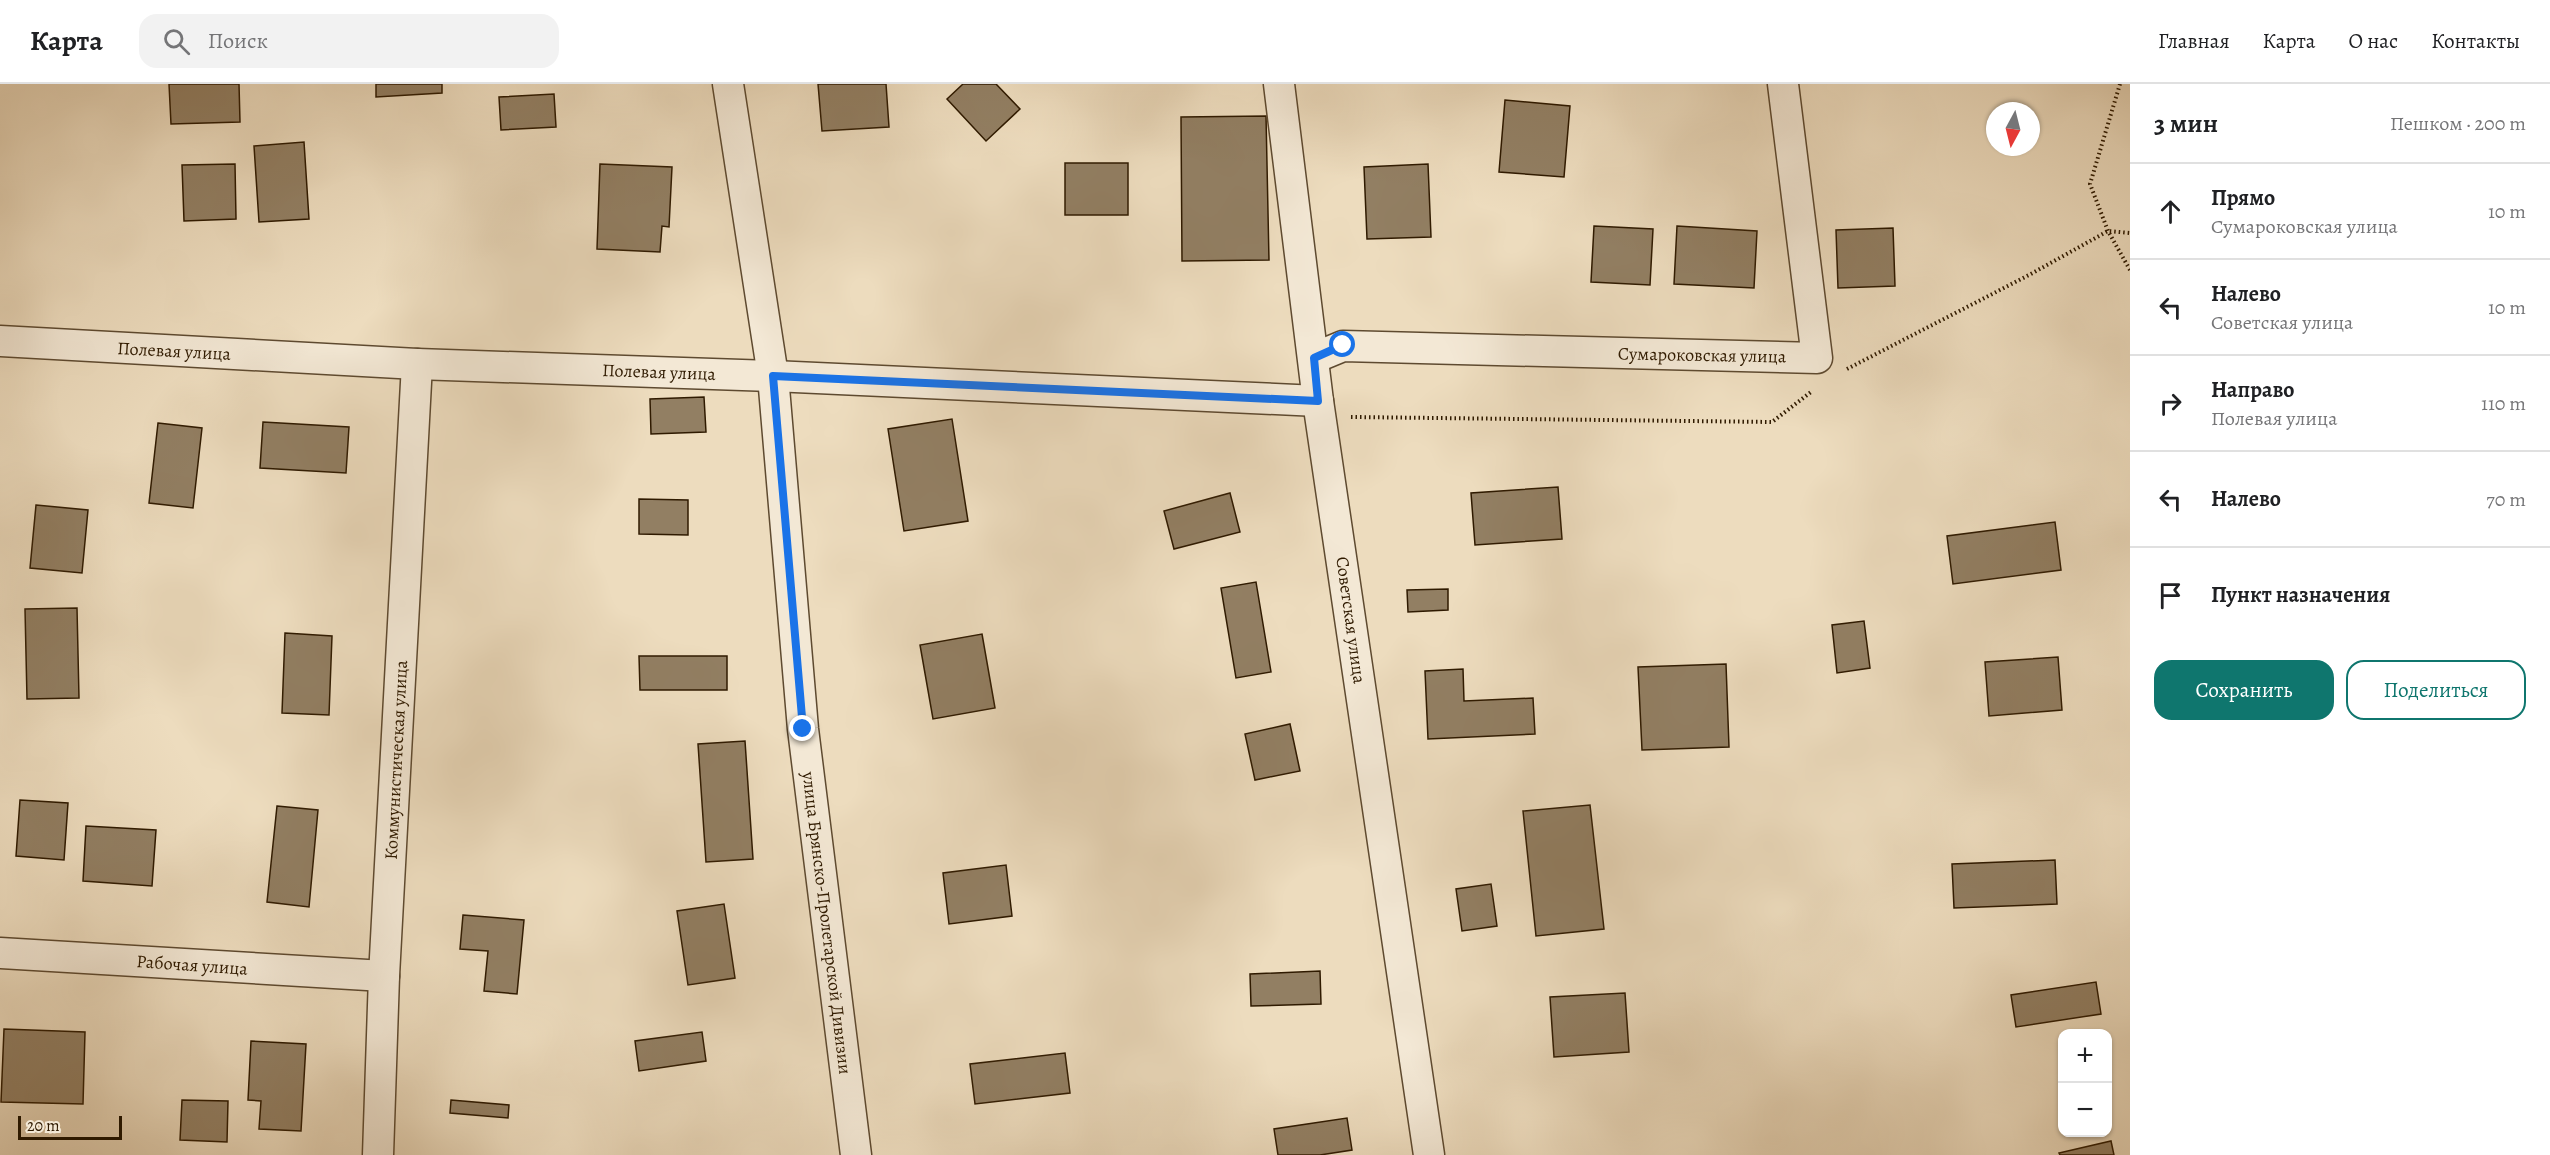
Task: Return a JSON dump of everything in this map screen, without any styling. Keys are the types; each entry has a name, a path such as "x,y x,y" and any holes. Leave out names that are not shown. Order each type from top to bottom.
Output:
{"street":[{"name":"улица Брянско-Пролетарской Дивизии","path":"728,84 773,376 803,729 856,1155"},
{"name":"Советская улица","path":"1279,84 1318,401 1429,1155"},
{"name":"Сумароковская улица","path":"1314,358 1343,345 1817,358 1783,84"},
{"name":"Полевая улица","path":"0,341 417,364 773,376 1318,401"},
{"name":"Коммунистическая улица","path":"378,1155 384,976 417,364"},
{"name":"Рабочая улица","path":"0,953 384,976"}],"path":[{"path":"2120,84 2090,184 2108,231 2130,270"}],"building":[{"path":"169,84 239,84 240,122 171,124"},
{"path":"376,84 442,84 442,93 376,97"},
{"path":"818,84 886,84 889,127 822,131"},
{"path":"963,84 996,84 1020,109 986,141 947,99"},
{"path":"554,94 556,127 501,130 499,97"},
{"path":"1505,100 1570,106 1564,177 1499,172"},
{"path":"1266,116 1269,260 1182,261 1181,117"},
{"path":"304,142 309,219 259,222 254,146"},
{"path":"1065,163 1128,163 1128,215 1065,215"},
{"path":"235,164 236,219 184,221 182,165"},
{"path":"600,164 672,167 669,227 662,226 660,252 597,249"},
{"path":"1428,164 1431,237 1367,239 1364,167"},
{"path":"1594,226 1653,229 1650,285 1591,282"},
{"path":"1677,226 1757,231 1754,288 1674,284"},
{"path":"1893,228 1895,286 1838,288 1836,230"},
{"path":"704,397 706,432 651,434 650,399"},
{"path":"952,419 968,521 904,531 888,429"},
{"path":"263,422 349,427 346,473 260,468"},
{"path":"158,423 202,428 193,508 149,503"},
{"path":"1558,487 1562,539 1475,545 1471,493"},
{"path":"1230,493 1240,532 1174,549 1164,511"},
{"path":"639,499 688,500 688,535 639,534"},
{"path":"36,505 88,510 82,573 30,568"},
{"path":"2055,522 2061,570 1953,584 1947,536"},
{"path":"1256,582 1271,672 1236,678 1221,588"},
{"path":"1448,589 1448,610 1408,612 1407,590"},
{"path":"77,608 79,698 27,699 25,609"},
{"path":"1864,621 1870,668 1837,673 1832,625"},
{"path":"285,633 332,636 329,715 282,713"},
{"path":"982,634 995,708 933,719 920,645"},
{"path":"639,656 727,656 727,690 640,690"},
{"path":"2058,657 2062,710 1989,716 1985,662"},
{"path":"1726,664 1729,747 1642,750 1638,667"},
{"path":"1463,669 1464,701 1533,698 1535,734 1428,739 1425,671"},
{"path":"1290,724 1300,771 1255,780 1245,734"},
{"path":"745,741 753,859 706,862 698,744"},
{"path":"20,800 68,803 64,860 16,856"},
{"path":"1590,805 1604,929 1536,936 1523,811"},
{"path":"277,806 318,810 309,907 267,902"},
{"path":"86,826 156,830 152,886 83,881"},
{"path":"2055,860 2057,904 1954,908 1952,864"},
{"path":"1006,865 1012,916 949,924 943,873"},
{"path":"1491,884 1497,926 1462,931 1456,889"},
{"path":"724,904 735,978 688,985 677,911"},
{"path":"463,915 524,920 517,994 484,991 488,951 460,949"},
{"path":"1320,971 1321,1004 1251,1006 1250,974"},
{"path":"2096,982 2101,1014 2016,1027 2011,995"},
{"path":"1625,993 1629,1052 1554,1057 1550,997"},
{"path":"4,1029 85,1032 83,1104 1,1102"},
{"path":"702,1032 706,1061 639,1071 635,1041"},
{"path":"251,1041 306,1044 301,1131 259,1129 261,1101 248,1100"},
{"path":"1065,1053 1070,1093 975,1104 970,1064"},
{"path":"182,1100 228,1101 227,1142 180,1140"},
{"path":"451,1100 509,1105 508,1118 450,1113"},
{"path":"1347,1118 1352,1150 1320,1155 1278,1155 1274,1129"},
{"path":"2111,1141 2114,1155 2060,1155 2059,1153"}],"route":[{"path":"803,729 773,376 1318,401 1314,358 1343,345"}]}
